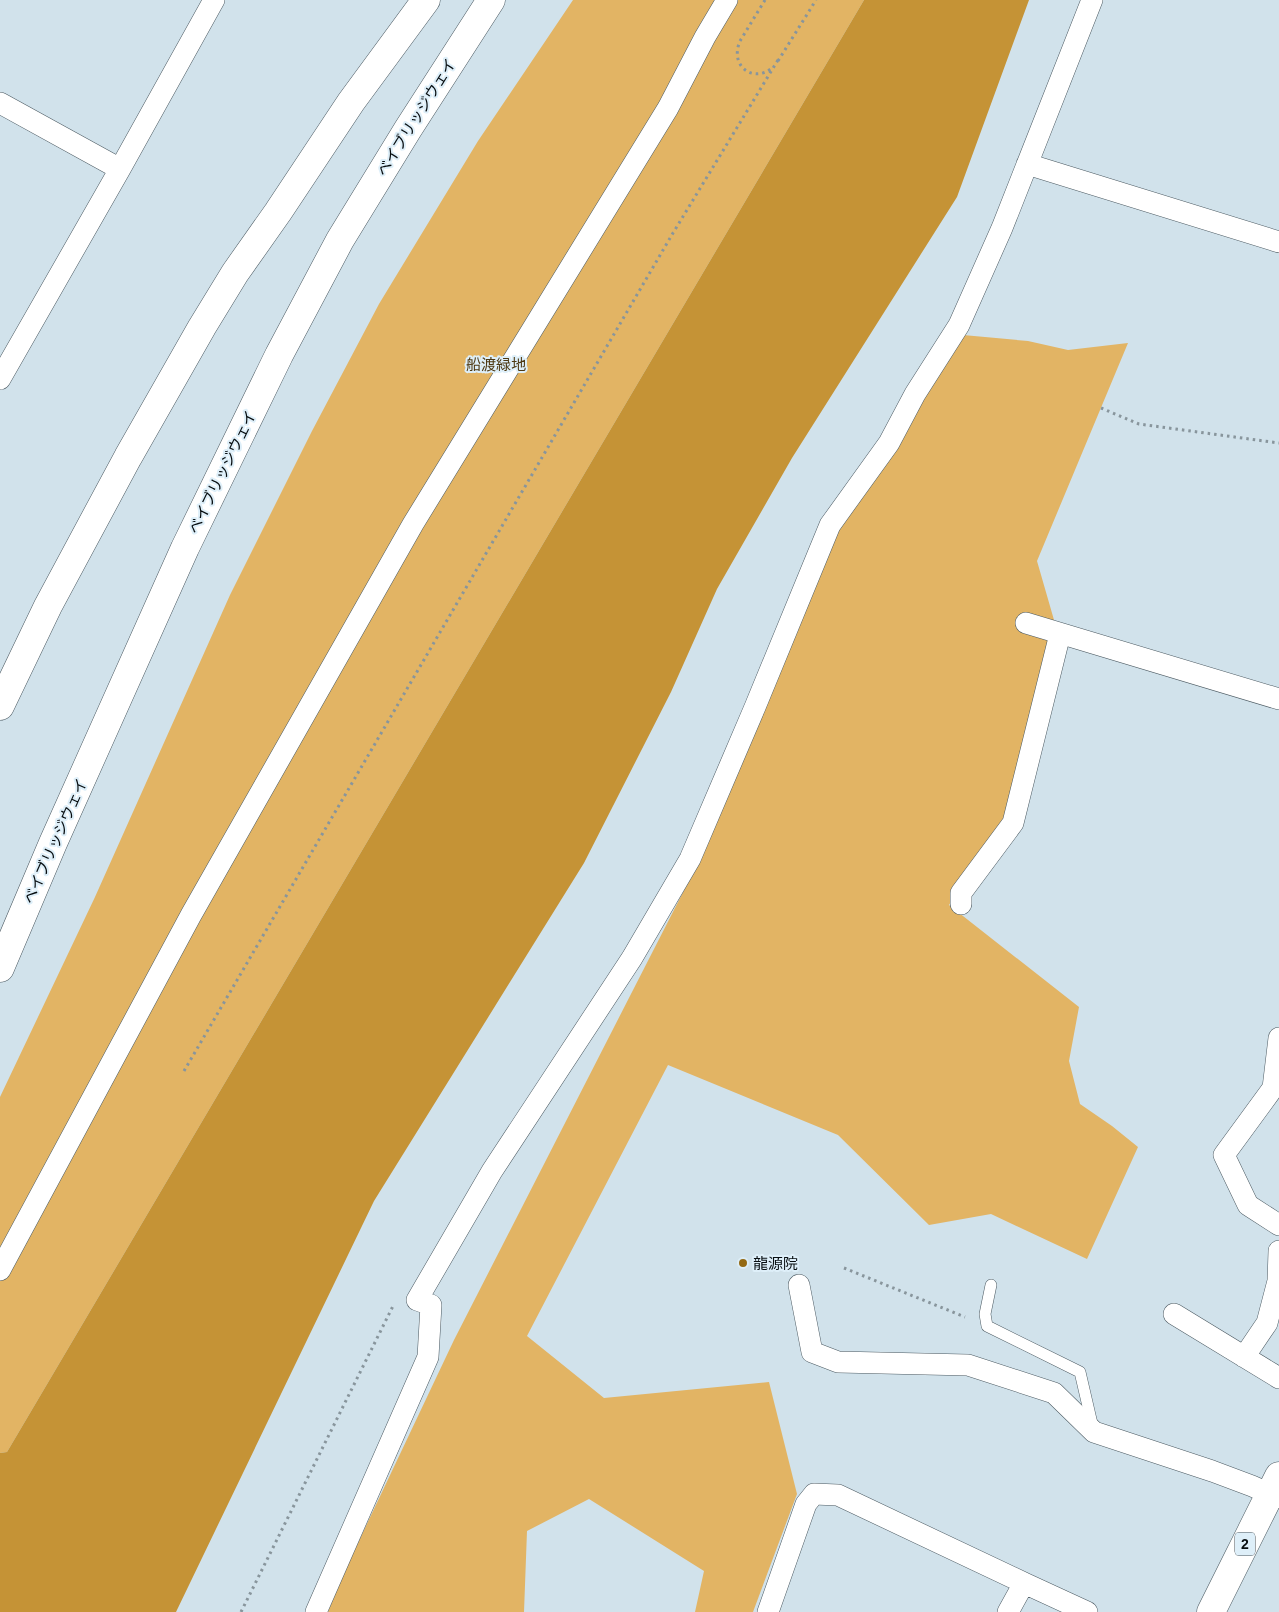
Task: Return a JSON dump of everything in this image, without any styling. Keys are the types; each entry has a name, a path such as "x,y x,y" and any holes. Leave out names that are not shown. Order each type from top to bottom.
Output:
{"street":[{"path":"0,378 120,170 214,0"},
{"path":"0,706 57,589 128,457 202,327 235,273 352,102 426,0"},
{"name":"ベイブリッジウェイ","path":"0,968 185,548 279,355 340,240 408,129 492,0"},
{"path":"0,1270 191,915 413,524 668,108 705,37 727,0"},
{"path":"316,1612 428,1358 431,1305 417,1300 492,1171 632,958 690,859 830,525 889,443 915,394 959,325 1002,228 1092,0"},
{"path":"0,103 120,170"},
{"path":"1027,164 1279,242"},
{"path":"1026,623 1279,699"},
{"path":"961,904 961,894 1014,823 1060,634"},
{"path":"0,944 31,896"},
{"path":"1279,1038 1273,1088 1224,1155 1248,1205 1279,1225"},
{"path":"1244,1357 1267,1324 1278,1281 1279,1251"},
{"path":"799,1285 812,1352 838,1362 968,1365 1054,1393 1094,1432 1252,1486 1274,1485"},
{"path":"1174,1314 1279,1378"},
{"name":"2","path":"1211,1612 1274,1485"},
{"path":"768,1612 806,1504 814,1494 838,1495 1087,1612"},
{"path":"1008,1612 1024,1583"}],"lane":[{"path":"991,1285 985,1314 987,1326 1080,1372 1094,1432"}],"path":[{"path":"765,0 737,49 738,64 756,74 766,72 778,60"},
{"path":"184,1071 668,241 816,0"},
{"path":"1101,408 1139,424 1279,443"},
{"path":"844,1268 987,1326"},
{"path":"241,1612 398,1297 417,1300"}],"green space":[{"name":"船渡緑地","path":"573,0 864,0 7,1452 0,1453 0,1097 95,897 230,595 312,431 379,304 478,141"},
{"path":"963,335 1028,341 1068,350 1128,343 1037,561 1054,620 1011,810 949,905 1079,1007 1069,1061 1080,1104 1138,1147 1087,1259 991,1214 929,1225 838,1135 668,1065 527,1336 604,1398 769,1382 797,1494 753,1612 695,1612 704,1571 589,1499 527,1531 524,1612 328,1612 338,1585 454,1340 698,863 838,531"}],"shaded area":[{"path":"864,0 1029,0 957,197 792,458 717,589 671,692 584,863 374,1201 176,1612 0,1612 0,1453 7,1452"}],"place":[{"name":"龍源院","path":"743,1263"}]}
